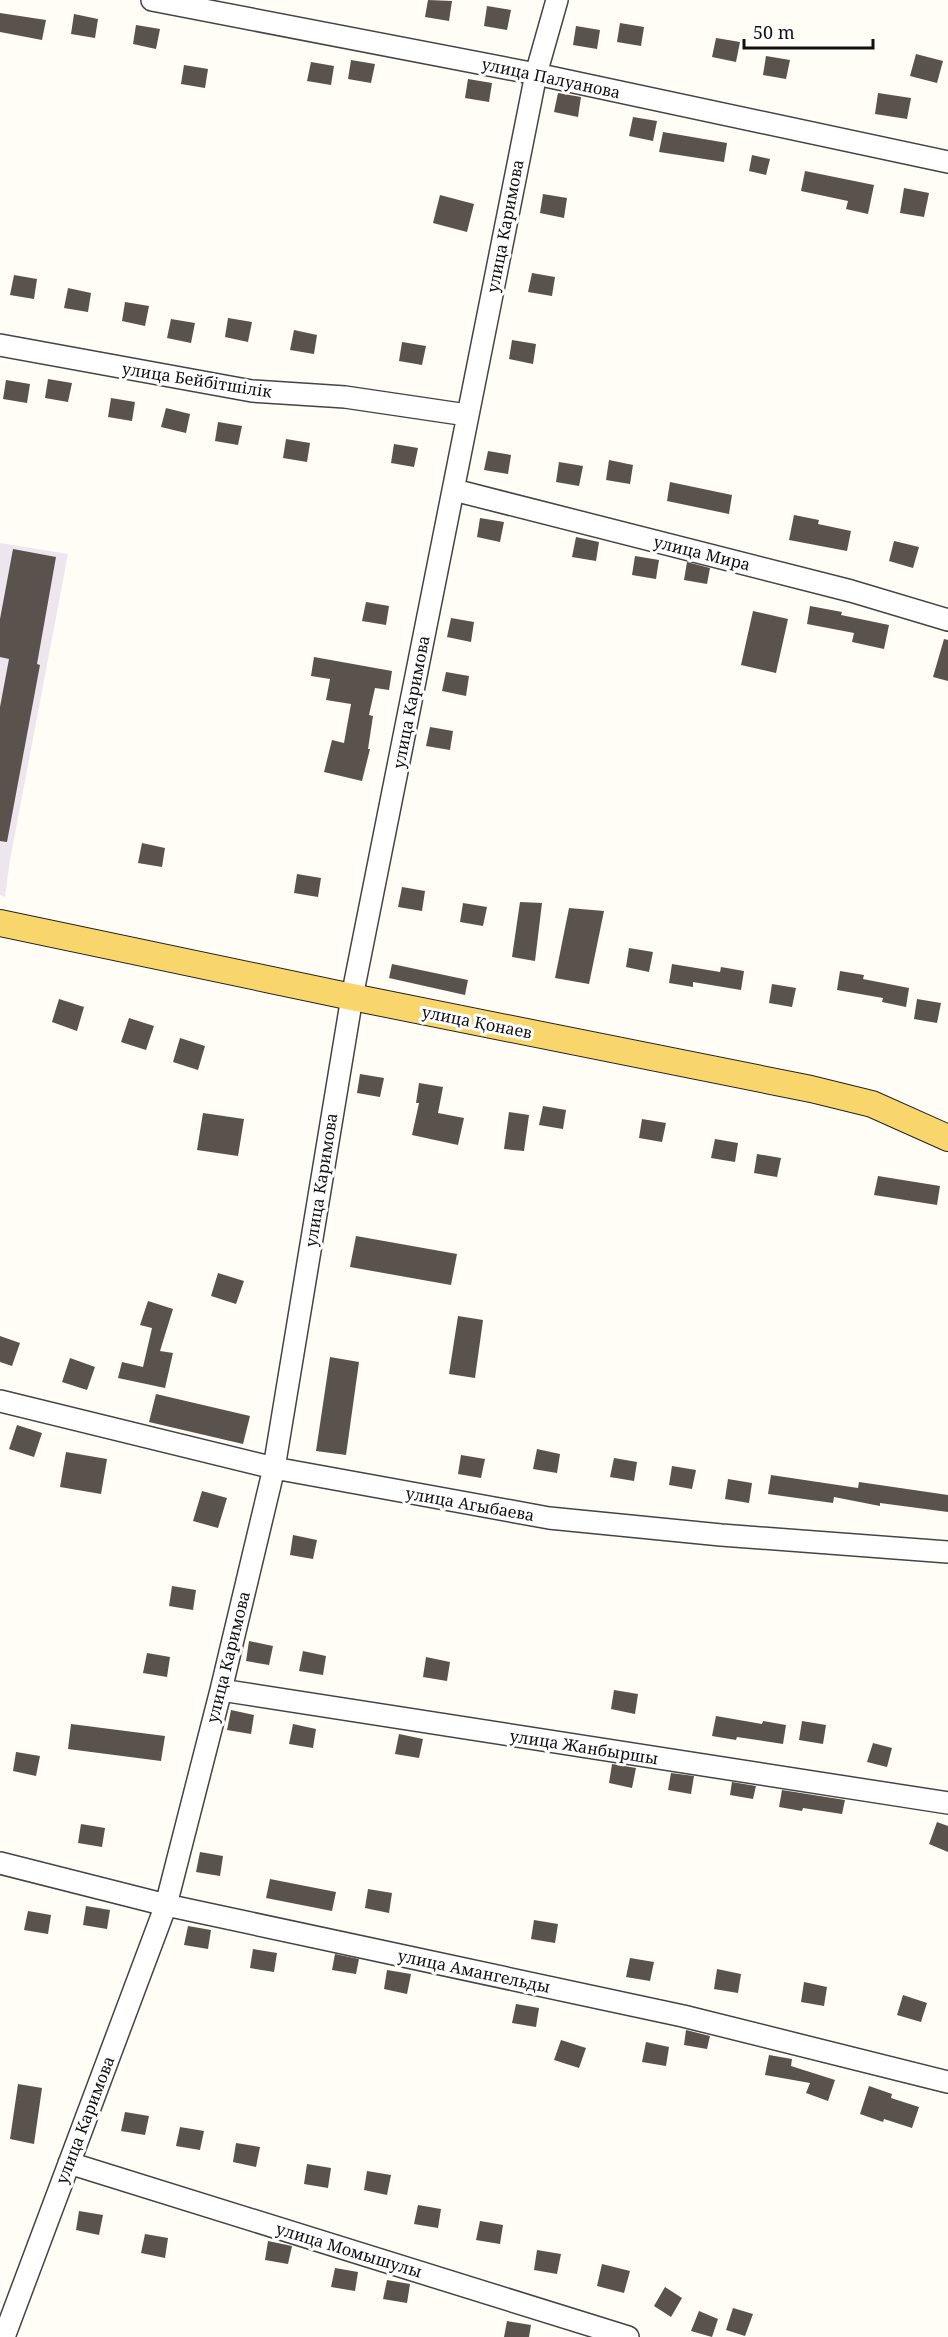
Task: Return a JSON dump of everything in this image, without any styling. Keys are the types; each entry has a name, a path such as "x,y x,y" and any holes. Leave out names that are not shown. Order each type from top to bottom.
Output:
{"main road":[{"name":"улица Қонаев","path":"0,923 352,997 812,1089 872,1104 948,1138"}],"street":[{"name":"улица Палуанова","path":"152,0 536,74 948,162"},
{"name":"улица Каримова","path":"4,2337 166,1905 221,1690 274,1468 352,997 536,74 557,0"},
{"name":"улица Бейбітшілік","path":"0,345 252,391 345,397 467,415"},
{"name":"улица Мира","path":"454,490 840,588 948,620"},
{"name":"улица Агыбаева","path":"0,1401 274,1468 549,1518 721,1535 948,1552"},
{"name":"улица Жанбыршы","path":"221,1690 948,1803"},
{"name":"улица Амангельды","path":"0,1863 166,1905 683,2016 948,2082"},
{"name":"улица Момышулы","path":"69,2163 628,2337"}],"shaded area":[{"path":"0,543 68,554 5,897 0,895"}],"building":[{"path":"428,0 452,1 449,21 425,17"},
{"path":"487,6 511,10 507,30 484,26"},
{"path":"0,13 46,20 42,40 0,32"},
{"path":"74,14 98,19 95,38 71,34"},
{"path":"620,23 644,27 641,46 617,42"},
{"path":"136,25 160,29 156,49 133,44"},
{"path":"576,26 600,30 597,49 573,45"},
{"path":"716,38 740,42 736,62 712,57"},
{"path":"916,54 943,61 937,83 910,76"},
{"path":"766,56 790,60 786,79 763,75"},
{"path":"351,60 375,64 371,83 348,79"},
{"path":"311,62 334,66 331,85 307,81"},
{"path":"184,65 208,69 205,88 181,84"},
{"path":"468,79 492,83 489,102 465,98"},
{"path":"558,93 581,97 578,117 554,112"},
{"path":"878,93 911,98 907,119 875,114"},
{"path":"633,117 657,121 653,141 629,136"},
{"path":"663,132 727,143 724,162 659,152"},
{"path":"752,155 770,159 766,175 749,171"},
{"path":"805,171 874,185 868,214 846,209 848,201 801,191"},
{"path":"904,188 929,193 924,217 900,213"},
{"path":"543,194 567,198 564,218 540,213"},
{"path":"440,195 474,204 467,232 433,223"},
{"path":"532,273 555,277 552,296 528,292"},
{"path":"14,275 37,279 34,299 10,295"},
{"path":"68,288 91,293 88,312 64,308"},
{"path":"125,302 149,306 145,326 122,321"},
{"path":"228,318 252,322 248,342 225,337"},
{"path":"171,319 195,323 191,343 167,338"},
{"path":"294,330 317,335 314,354 290,350"},
{"path":"512,340 536,344 533,364 509,359"},
{"path":"402,342 426,346 422,365 399,361"},
{"path":"48,379 72,383 68,402 45,398"},
{"path":"6,380 30,384 27,403 3,399"},
{"path":"111,398 135,402 132,421 108,417"},
{"path":"166,408 190,414 186,433 161,427"},
{"path":"218,422 242,426 238,445 215,441"},
{"path":"286,439 310,443 307,462 283,458"},
{"path":"394,444 418,448 414,467 391,463"},
{"path":"488,451 511,455 508,474 484,470"},
{"path":"609,460 633,465 630,484 606,480"},
{"path":"559,462 583,466 579,486 556,482"},
{"path":"670,482 732,495 729,514 667,501"},
{"path":"794,515 819,520 818,524 851,531 847,551 789,540"},
{"path":"480,518 504,522 500,542 477,537"},
{"path":"576,537 599,542 596,561 572,557"},
{"path":"894,541 919,547 913,568 889,561"},
{"path":"13,549 56,557 37,664 40,665 7,842 0,841 0,707 9,659 0,657 0,619"},
{"path":"635,556 659,560 656,579 632,575"},
{"path":"687,562 710,568 707,584 684,580"},
{"path":"366,602 389,606 386,625 362,621"},
{"path":"810,606 889,625 884,649 852,642 854,633 807,624"},
{"path":"753,611 788,619 776,673 741,665"},
{"path":"451,618 474,622 471,642 447,637"},
{"path":"944,639 948,640 948,681 933,677"},
{"path":"314,657 392,671 389,690 375,688 369,715 373,716 368,749 370,749 362,781 324,772 332,740 344,743 351,704 326,700 330,679 311,676"},
{"path":"446,672 469,676 466,696 442,691"},
{"path":"430,727 453,731 450,750 426,746"},
{"path":"142,843 165,848 162,867 138,863"},
{"path":"297,874 321,878 318,897 294,893"},
{"path":"402,887 425,891 422,911 398,907"},
{"path":"520,902 542,903 535,961 512,957"},
{"path":"463,903 487,907 483,926 460,922"},
{"path":"569,908 604,911 589,984 555,978"},
{"path":"629,948 653,952 649,972 626,967"},
{"path":"392,964 468,980 465,995 389,978"},
{"path":"672,964 720,972 721,967 744,971 741,990 693,982 693,987 669,983"},
{"path":"840,971 864,975 863,979 909,988 906,1007 882,1002 883,998 837,990"},
{"path":"772,984 796,988 792,1007 769,1003"},
{"path":"59,999 84,1007 77,1031 52,1022"},
{"path":"917,999 941,1003 937,1023 914,1019"},
{"path":"129,1018 154,1026 146,1050 121,1042"},
{"path":"180,1038 205,1046 198,1070 173,1062"},
{"path":"360,1074 384,1078 380,1097 357,1093"},
{"path":"419,1083 443,1087 438,1113 464,1118 458,1145 412,1135 419,1103 416,1103"},
{"path":"543,1106 566,1110 563,1129 539,1125"},
{"path":"509,1112 529,1115 524,1151 504,1149"},
{"path":"203,1113 244,1119 238,1156 197,1150"},
{"path":"642,1119 666,1123 662,1142 639,1138"},
{"path":"715,1139 738,1143 735,1162 711,1158"},
{"path":"757,1154 781,1158 777,1177 754,1173"},
{"path":"878,1176 940,1186 937,1205 874,1195"},
{"path":"356,1236 457,1254 451,1285 350,1267"},
{"path":"218,1273 244,1281 236,1304 211,1296"},
{"path":"148,1301 173,1309 160,1351 173,1353 165,1388 118,1378 122,1362 143,1367 152,1328 140,1325"},
{"path":"458,1316 483,1320 475,1378 449,1374"},
{"path":"0,1336 20,1343 12,1366 0,1362"},
{"path":"330,1357 359,1362 346,1455 316,1451"},
{"path":"70,1358 95,1367 87,1390 62,1382"},
{"path":"156,1394 250,1416 243,1444 149,1422"},
{"path":"17,1425 42,1433 34,1457 9,1449"},
{"path":"537,1449 560,1454 557,1473 533,1469"},
{"path":"66,1452 107,1459 101,1494 60,1487"},
{"path":"461,1455 485,1459 481,1478 458,1474"},
{"path":"614,1458 637,1462 634,1481 610,1477"},
{"path":"672,1466 696,1470 692,1489 669,1485"},
{"path":"771,1475 858,1488 859,1482 948,1495 948,1512 880,1503 880,1506 834,1497 833,1503 768,1494"},
{"path":"728,1479 752,1483 749,1503 725,1499"},
{"path":"202,1491 227,1498 218,1528 193,1521"},
{"path":"293,1535 317,1540 313,1559 290,1555"},
{"path":"172,1586 196,1590 193,1610 169,1606"},
{"path":"249,1641 273,1646 269,1665 246,1661"},
{"path":"303,1651 326,1656 323,1675 299,1671"},
{"path":"147,1653 170,1657 167,1677 143,1673"},
{"path":"426,1657 450,1662 447,1681 423,1677"},
{"path":"614,1690 638,1694 635,1714 611,1709"},
{"path":"231,1710 254,1715 251,1734 227,1730"},
{"path":"716,1716 762,1724 763,1721 786,1725 783,1744 737,1737 736,1740 712,1736"},
{"path":"802,1721 826,1725 823,1744 799,1740"},
{"path":"71,1724 165,1736 161,1761 68,1749"},
{"path":"293,1724 316,1729 313,1748 289,1744"},
{"path":"399,1734 423,1739 419,1758 395,1754"},
{"path":"873,1743 892,1748 887,1767 867,1762"},
{"path":"16,1752 40,1756 36,1776 13,1771"},
{"path":"612,1764 636,1768 632,1788 609,1783"},
{"path":"671,1773 694,1776 691,1794 668,1790"},
{"path":"732,1782 756,1786 753,1799 730,1795"},
{"path":"782,1790 845,1800 842,1814 779,1807"},
{"path":"937,1822 948,1826 948,1852 929,1844"},
{"path":"81,1824 105,1828 102,1847 78,1843"},
{"path":"200,1852 223,1856 220,1876 196,1872"},
{"path":"270,1879 336,1892 332,1911 266,1898"},
{"path":"368,1889 392,1893 389,1913 365,1908"},
{"path":"86,1906 110,1910 107,1929 83,1925"},
{"path":"28,1911 51,1915 48,1934 24,1930"},
{"path":"534,1920 558,1924 555,1943 531,1939"},
{"path":"188,1926 211,1930 208,1949 184,1945"},
{"path":"253,1949 277,1953 274,1972 250,1968"},
{"path":"335,1954 359,1959 356,1974 332,1970"},
{"path":"630,1958 654,1962 650,1981 626,1977"},
{"path":"717,1969 741,1974 738,1993 714,1989"},
{"path":"387,1970 411,1974 407,1994 384,1989"},
{"path":"804,1982 827,1987 824,2006 801,2002"},
{"path":"903,1995 927,2003 921,2022 897,2015"},
{"path":"516,2004 539,2008 536,2027 512,2023"},
{"path":"686,2030 710,2036 707,2049 684,2045"},
{"path":"561,2040 586,2048 579,2068 554,2060"},
{"path":"646,2042 669,2047 666,2066 642,2062"},
{"path":"769,2055 792,2059 791,2066 835,2080 828,2101 806,2093 810,2083 765,2075"},
{"path":"18,2084 42,2088 34,2144 10,2139"},
{"path":"869,2086 892,2094 891,2098 919,2107 912,2128 860,2114"},
{"path":"125,2112 149,2116 145,2135 121,2131"},
{"path":"180,2127 204,2131 200,2150 176,2146"},
{"path":"236,2143 260,2147 256,2167 233,2162"},
{"path":"307,2164 331,2168 328,2188 304,2184"},
{"path":"367,2171 391,2175 387,2195 364,2190"},
{"path":"418,2205 441,2209 438,2228 414,2224"},
{"path":"79,2211 103,2215 99,2235 76,2230"},
{"path":"480,2221 503,2225 500,2244 476,2240"},
{"path":"145,2234 168,2238 165,2258 141,2253"},
{"path":"268,2241 292,2246 288,2264 265,2260"},
{"path":"537,2250 561,2254 557,2274 534,2270"},
{"path":"602,2264 630,2271 624,2293 597,2286"},
{"path":"335,2268 358,2272 355,2291 331,2287"},
{"path":"387,2280 410,2284 407,2303 383,2299"},
{"path":"665,2287 682,2298 671,2317 654,2306"},
{"path":"733,2308 753,2314 745,2336 726,2330"},
{"path":"699,2311 718,2319 712,2337 691,2331"},
{"path":"507,2321 531,2325 529,2337 504,2337"}]}
